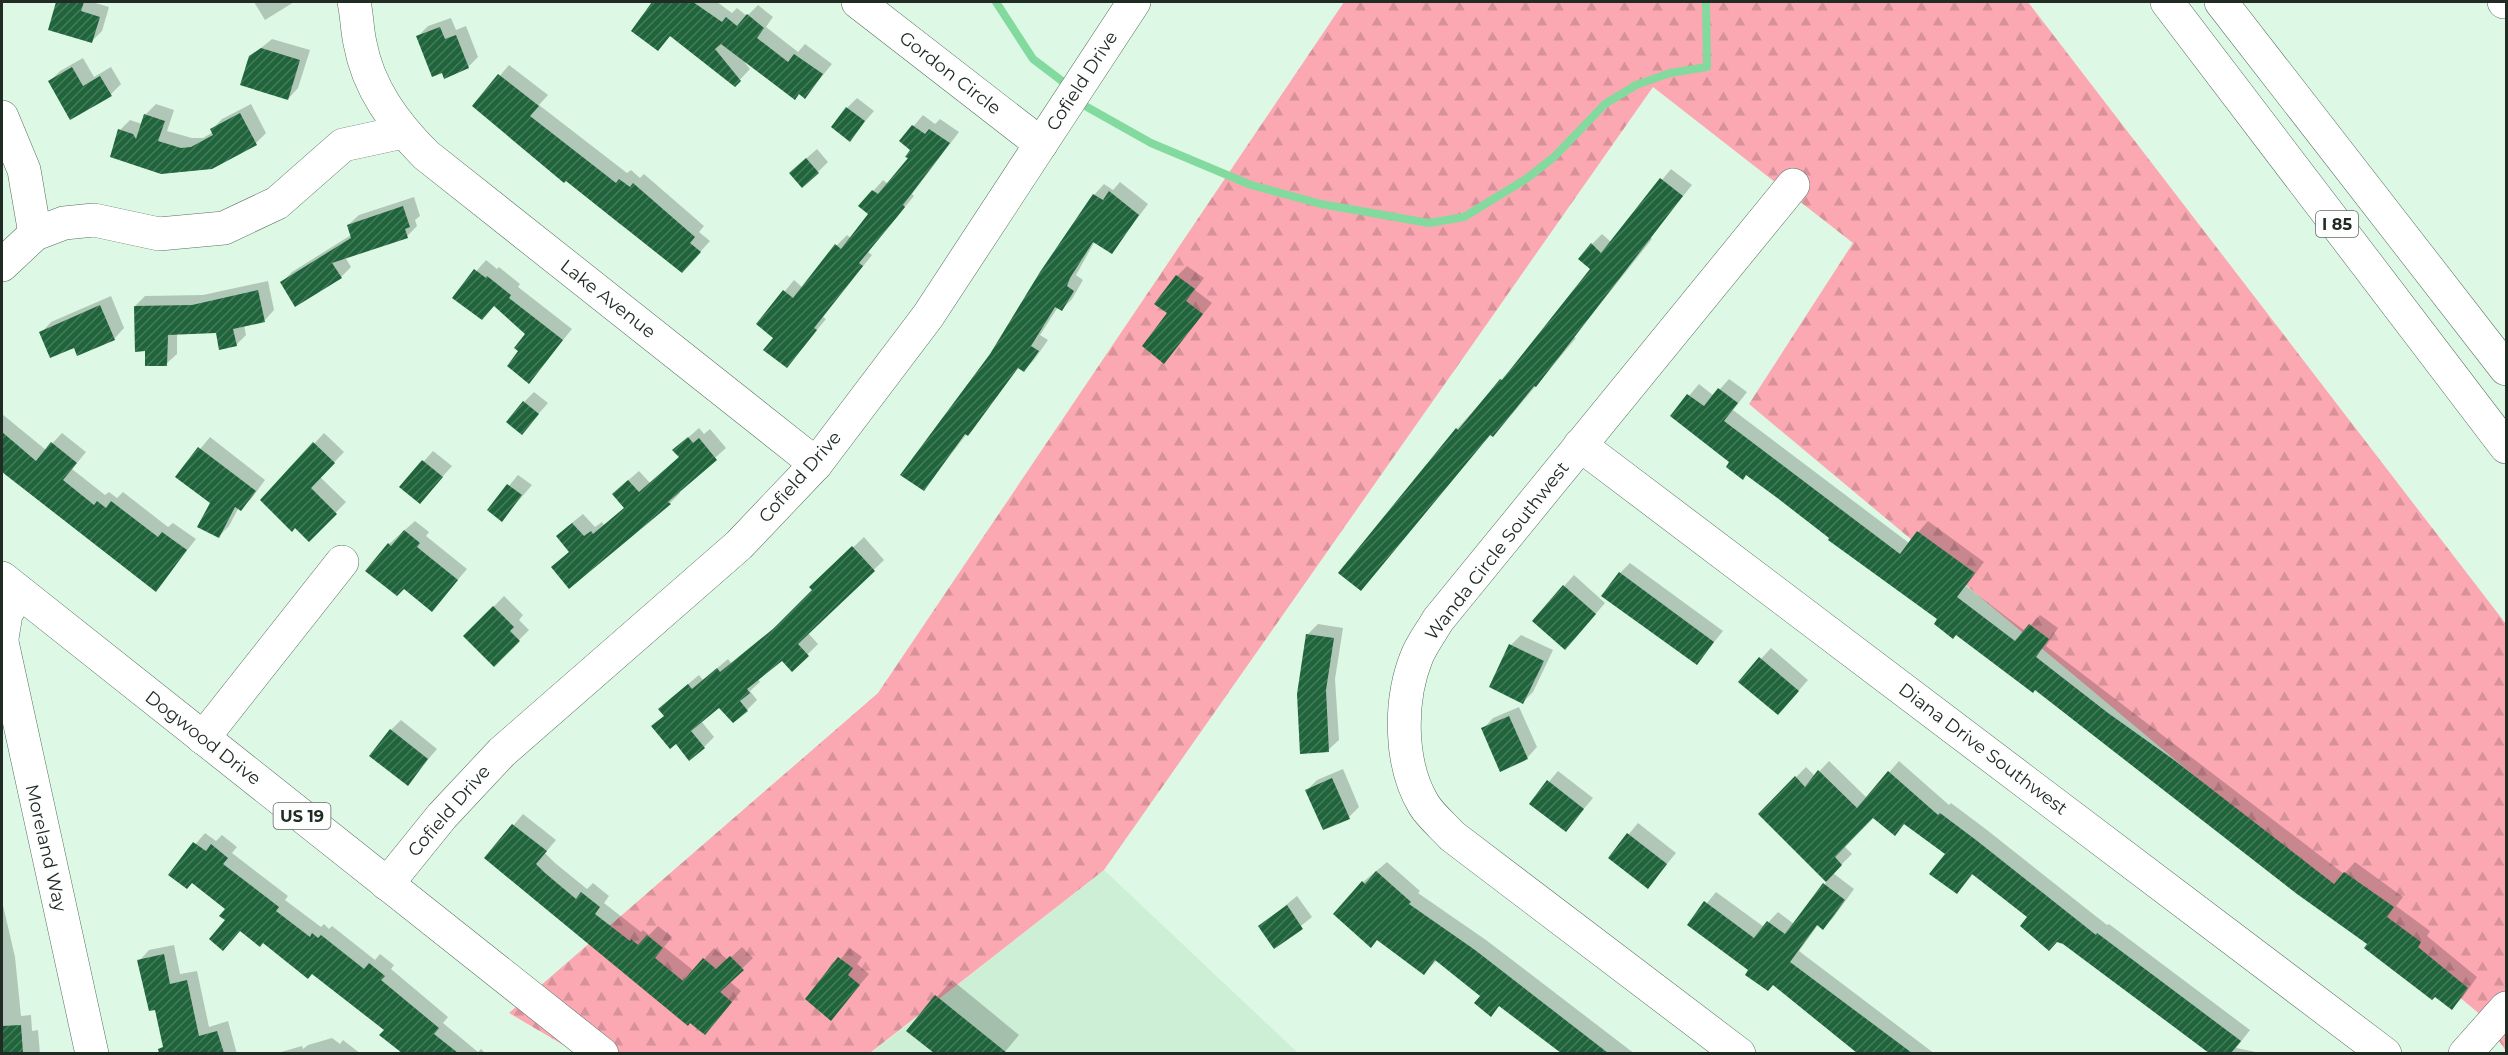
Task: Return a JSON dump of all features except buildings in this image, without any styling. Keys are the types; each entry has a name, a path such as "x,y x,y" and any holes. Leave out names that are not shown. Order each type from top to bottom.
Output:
{"main road":[{"name":"Lake Avenue","path":"354,2 360,45 369,73 383,103 403,132 426,155 816,464"},
{"name":"Gordon Circle","path":"858,2 1041,144"},
{"name":"Cofield Drive","path":"387,884 442,816 502,752 739,545 816,464 928,316 1134,2"},
{"name":"I 85","path":"2167,2 2506,447"},
{"name":"I 85","path":"2221,2 2506,369"},
{"path":"2,117 24,170 34,234"},
{"path":"2,265 34,234 64,223 94,220 159,234 224,228 276,203 344,145 403,132"},
{"name":"Wanda Circle Southwest","path":"1739,1053 1452,836 1424,805 1409,768 1405,724 1407,689 1418,655 1438,620 1793,185"},
{"name":"Diana Drive Southwest","path":"1580,445 2385,1053"},
{"path":"203,738 342,562"},
{"name":"Dogwood Drive","path":"10,585 602,1053"},
{"name":"Moreland Way","path":"10,585 2,640 11,734 92,1053"},
{"path":"2465,1053 2506,1008"}],"shaded area":[{"path":"1104,870 1298,1053 870,1054"}],"green space":[{"path":"1344,2 2028,2 2506,624 2506,1051 2482,1016 1749,404 1853,243 1653,87 1104,870 870,1053 577,1053 509,1013 878,693"}],"waterway":[{"path":"996,2 1033,59 1062,81"},
{"path":"1087,107 1151,143 1251,185 1321,204 1429,223 1464,217 1526,179 1554,157 1605,104 1636,85 1670,73 1707,67 1706,2"}]}
